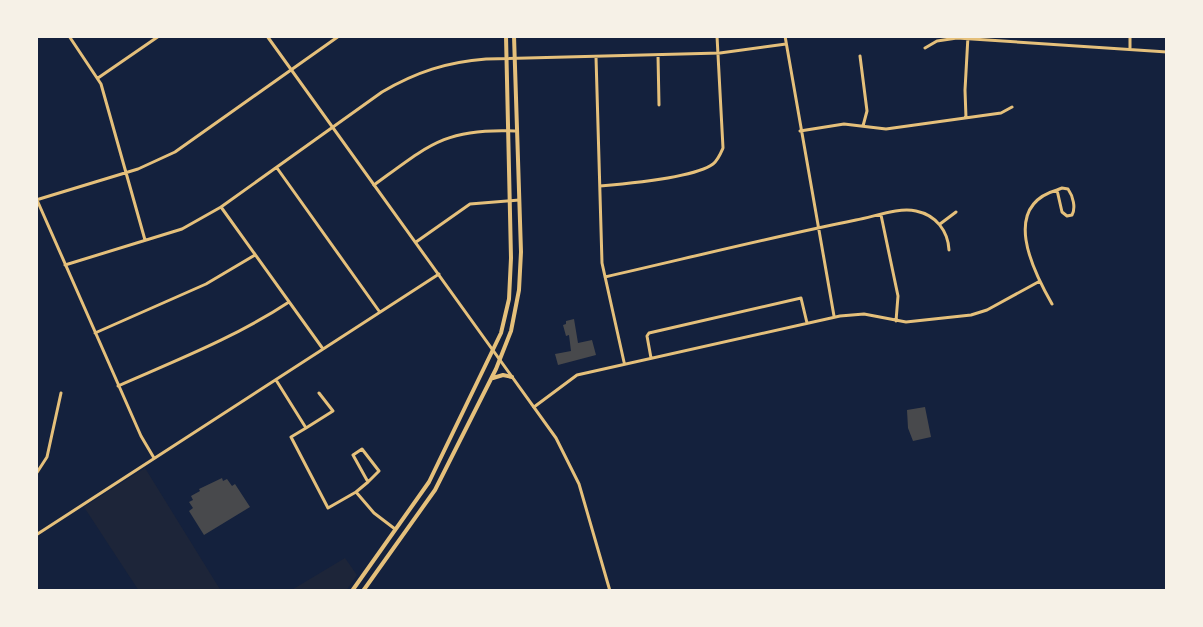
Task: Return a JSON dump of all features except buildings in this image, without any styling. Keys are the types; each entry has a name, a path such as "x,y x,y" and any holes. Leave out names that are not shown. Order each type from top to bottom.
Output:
{"main road":[{"path":"352,591 435,470 501,333 509,299 506,36"},
{"path":"363,591 435,490 491,379 511,331 518,299 521,252 514,36"},
{"path":"491,379 512,377"}],"street":[{"path":"69,36 98,78 146,241"},
{"path":"98,78 159,36"},
{"path":"267,36 560,445 579,484 610,591"},
{"path":"154,458 118,386 36,200 126,173 175,152 339,36"},
{"path":"600,186 648,181 707,168 718,159 723,148 717,36"},
{"path":"785,36 834,317"},
{"path":"1129,49 1130,36"},
{"path":"966,118 968,37"},
{"path":"925,48 937,41 968,37 1167,52"},
{"path":"65,265 182,229 221,207 394,84 432,67 458,61 720,53 786,44"},
{"path":"658,55 659,105"},
{"path":"860,56 867,111 863,126"},
{"path":"596,57 605,277 625,364"},
{"path":"800,131 844,124 886,129 1001,113 1012,107"},
{"path":"374,185 425,148 446,137 467,132 518,131"},
{"path":"277,168 380,312"},
{"path":"1052,304 1028,246 1026,219 1036,200 1057,190 1066,188 1074,208 1073,215 1067,216 1062,212 1057,190"},
{"path":"416,242 470,204 519,200"},
{"path":"221,207 323,349"},
{"path":"605,277 818,228 916,211 940,224 949,240 949,250"},
{"path":"940,224 956,212"},
{"path":"881,215 898,296 896,321"},
{"path":"95,333 206,284 255,255"},
{"path":"37,533 439,274"},
{"path":"534,407 577,375 834,317 864,314 914,322 977,314 1040,281"},
{"path":"651,358 649,333 801,298 807,324"},
{"path":"118,386 226,339 289,302"},
{"path":"276,380 306,428"},
{"path":"36,474 47,457 61,393"},
{"path":"319,393 333,411 291,437 328,508 356,492 368,482 379,471 361,449 353,455 368,482"},
{"path":"356,492 374,513 396,529"}],"shaded area":[{"path":"145,468 221,591 139,591 84,507"},
{"path":"345,558 357,575 346,591 290,591"}]}
